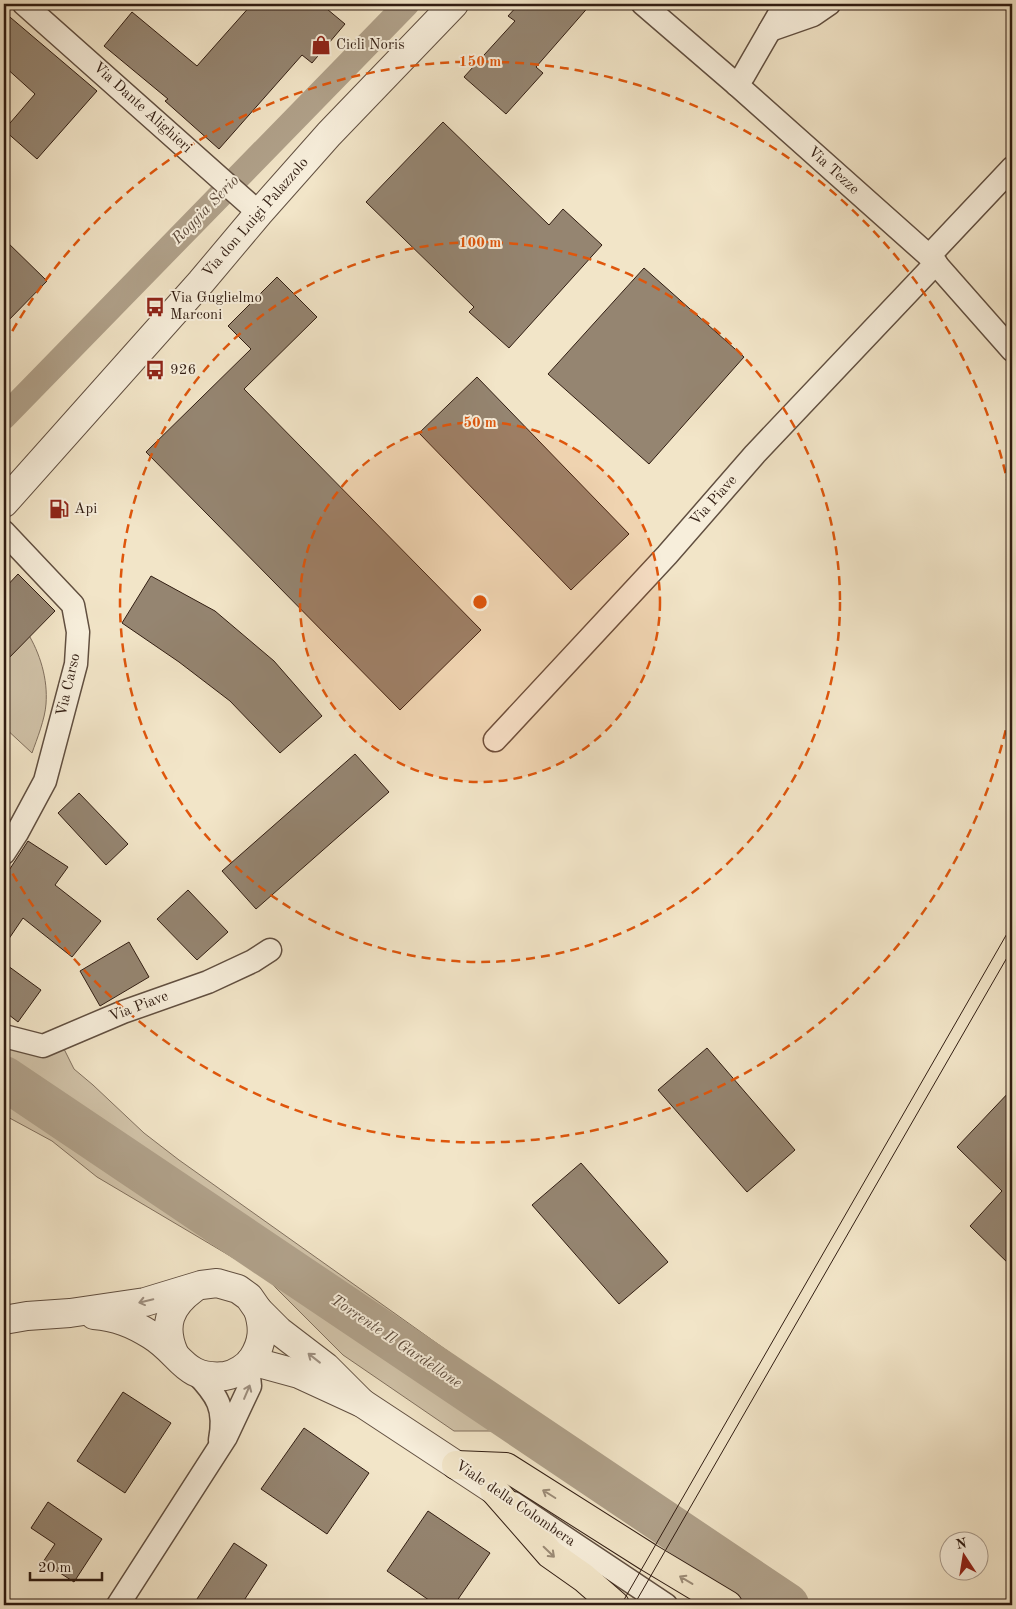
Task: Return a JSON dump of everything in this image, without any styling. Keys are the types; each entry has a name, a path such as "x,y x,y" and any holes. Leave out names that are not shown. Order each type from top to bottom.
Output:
{"highway":[{"path":"456,1465 506,1467 728,1605"},
{"path":"494,1490 550,1554 584,1578 615,1605"}],"street":[{"name":"Via Dante Alighieri","path":"24,4 259,212"},
{"name":"Via don Luigi Palazzolo","path":"4,503 201,282 259,212 329,134 453,4"},
{"name":"Via Tezze","path":"643,4 737,85 932,260 1012,350"},
{"path":"737,85 785,4"},
{"path":"770,30 813,14 828,4"},
{"name":"Via Piave","path":"495,740 667,555 755,454 932,260 1012,168"},
{"name":"Via Carso","path":"4,532 73,605 78,632 76,664 45,782 4,853"},
{"name":"Via Piave","path":"4,1036 43,1046 123,1012 208,982 270,950"},
{"name":"Viale della Colombera","path":"4,1320 145,1302 193,1289 201,1285 217,1283 238,1289 249,1297 258,1310 279,1331 326,1367 362,1404"},
{"path":"174,1353 170,1344 168,1330 170,1317 180,1298 193,1289"},
{"path":"196,1373 210,1377 230,1375 250,1363 260,1348 262,1338 262,1322 258,1310"},
{"name":"Viale della Colombera","path":"70,1313 113,1317 137,1326 174,1353 185,1367 196,1373"},
{"path":"118,1605 219,1448 250,1386 250,1363"},
{"name":"Viale della Colombera","path":"250,1363 299,1374 362,1404 666,1605"},
{"path":"196,1373 211,1389 218,1400 223,1422 219,1448"}],"shaded area":[{"path":"27,632 36,649 46,685 44,716 32,753 4,727 4,656"},
{"path":"4,1041 64,1049 74,1069 144,1133 179,1160 667,1507 654,1530 499,1431 454,1431 343,1355 264,1276 97,1177 52,1141 4,1115"}],"building":[{"path":"252,4 321,4 345,24 312,63 302,55 219,149 165,101 168,99 104,46 132,12 197,66"},
{"path":"519,4 591,4 536,67 543,73 506,114 464,77 515,21 508,16"},
{"path":"4,12 97,91 37,159 4,130 35,94 4,66"},
{"path":"443,122 549,225 563,209 602,245 509,348 469,312 474,307 366,202"},
{"path":"4,239 47,281 4,325"},
{"path":"644,268 744,357 649,464 548,374"},
{"path":"277,277 317,317 244,389 481,630 400,710 146,452 251,349 228,326"},
{"path":"477,377 629,534 571,590 419,433"},
{"path":"18,574 55,611 4,663 4,589"},
{"path":"151,576 215,611 274,661 322,716 280,753 230,701 179,662 122,623"},
{"path":"355,754 389,792 256,909 222,871"},
{"path":"79,793 128,844 106,865 58,813"},
{"path":"28,841 68,867 55,885 101,921 72,957 23,918 4,946 4,878"},
{"path":"188,890 228,932 197,960 157,919"},
{"path":"129,942 149,977 100,1006 80,971"},
{"path":"4,963 41,990 18,1022 4,1011"},
{"path":"707,1048 795,1150 747,1192 658,1090"},
{"path":"1012,1089 1012,1267 970,1226 1002,1191 957,1147"},
{"path":"581,1163 668,1262 619,1304 532,1205"},
{"path":"123,1392 171,1423 125,1493 77,1461"},
{"path":"304,1428 369,1473 327,1534 261,1489"},
{"path":"48,1502 102,1539 74,1582 43,1562 55,1544 31,1528"},
{"path":"428,1511 490,1553 454,1605 436,1605 387,1571"},
{"path":"234,1543 267,1565 241,1605 193,1605"}],"waterway":[{"name":"Roggia Serio","path":"4,417 407,4"},
{"name":"Torrente Il Gardellone","path":"4,1078 787,1605"}],"tram line":[{"path":"621,1605 1012,925"},
{"path":"634,1605 1012,949"}],"place":[{"name":"Cicli Noris","path":"321,45"},
{"name":"Via Guglielmo Marconi","path":"155,307"},
{"name":"926","path":"155,370"},
{"name":"Api","path":"59,509"}]}
